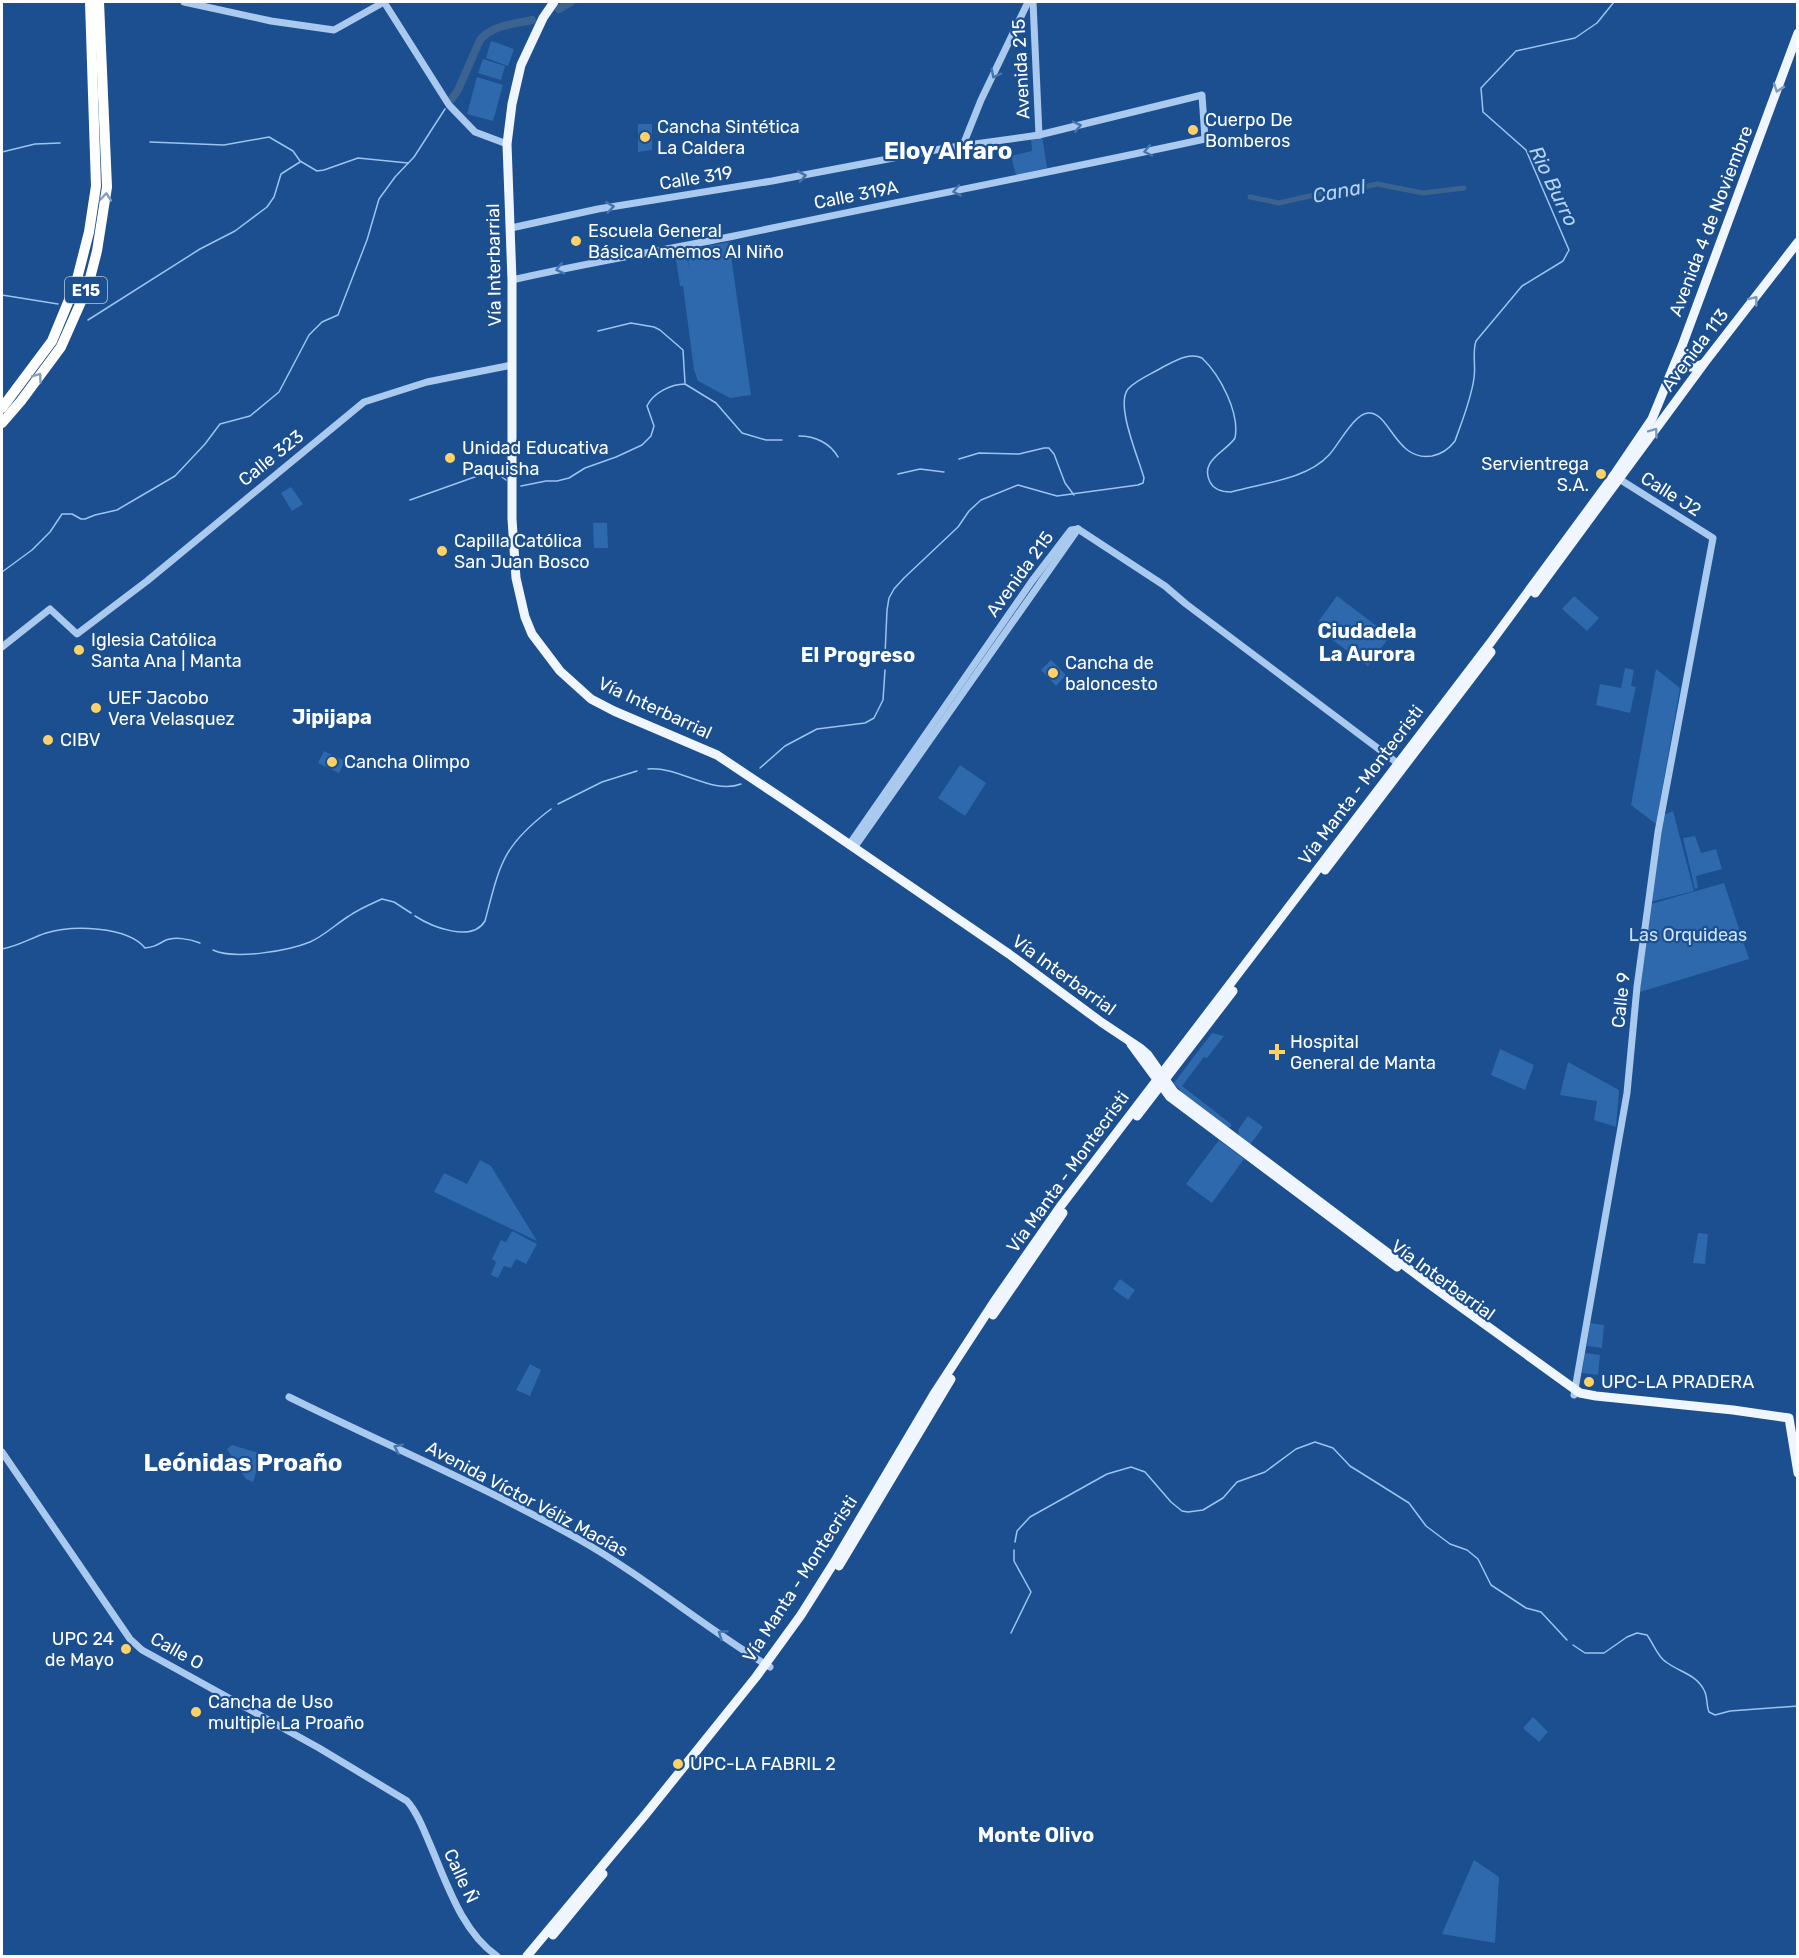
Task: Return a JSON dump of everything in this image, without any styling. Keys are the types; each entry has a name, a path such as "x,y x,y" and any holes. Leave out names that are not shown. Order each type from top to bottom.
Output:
{"highway":[{"name":"E15","path":"90,2 100,134"},
{"name":"E15","path":"3,413 52,341 76,283 93,211 100,134 99,2"}],"main road":[{"name":"Vía Interbarrial","path":"554,2 540,24 521,65 512,104 507,144 512,280 512,519 516,578 525,617 536,640 565,677 591,699 717,755 1009,954 1148,1055 1161,1080"},
{"name":"Avenida 4 de Noviembre","path":"1652,419 1682,346 1797,33"},
{"name":"Avenida 113","path":"1617,478 1797,242"},
{"path":"1682,346 1682,359 1686,366 1695,368 1705,362"},
{"name":"Vía Manta - Montecristi","path":"527,1956 806,1619 978,1336 1075,1197 1161,1080 1401,766 1429,722 1617,478 1652,419"},
{"name":"Vía Manta - Montecristi","path":"1161,1080 1171,1060 1401,766"},
{"name":"Vía Interbarrial","path":"1130,1042 1161,1080 1174,1092 1386,1255 1576,1392 1789,1418 1797,1473"},
{"path":"1148,1055 1161,1060 1171,1060"},
{"name":"Vía Manta - Montecristi","path":"536,1956 639,1832 767,1666"}],"street":[{"path":"184,2 272,21 334,30 384,2 449,105 475,132 507,144"},
{"path":"963,146 981,100 1030,2"},
{"name":"Avenida 215","path":"1030,2 1040,135"},
{"name":"Calle 319","path":"511,228 598,209 772,181 963,146 1040,135 1202,95 1205,139"},
{"name":"Calle 319A","path":"512,280 861,208 951,193 1205,139"},
{"name":"Calle 323","path":"2,647 50,609 77,634 147,581 364,402 427,381 512,364"},
{"name":"Calle J2","path":"1617,478 1713,538"},
{"name":"Avenida 215","path":"852,846 1078,529 1165,586 1401,766"},
{"name":"Calle 9","path":"1576,1392 1627,1093 1642,946 1658,832 1713,538"},
{"name":"Avenida Víctor Véliz Macías","path":"289,1397 474,1485 581,1541 613,1560 767,1666"},
{"name":"Calle O","path":"2,1452 130,1639 142,1650 319,1748 407,1801"},
{"name":"Calle Ñ","path":"407,1801 426,1834 462,1915 482,1945 497,1956"}],"green space":[{"path":"491,41 514,49 508,66 486,58"},
{"path":"483,59 505,66 501,80 478,73"},
{"path":"477,77 503,85 493,121 467,114"},
{"name":"Cancha Sintética La Caldera","path":"638,124 652,124 652,150 638,152"},
{"path":"1042,136 1047,168 1016,175 1011,156 1032,151 1031,138"},
{"path":"729,242 751,395 730,398 698,381 694,370 683,286 680,286 675,253 686,251 689,269 687,250"},
{"path":"291,487 303,504 292,511 281,493"},
{"path":"593,523 607,523 608,548 594,548"},
{"path":"1337,596 1390,636 1368,666 1331,639 1334,634 1318,622"},
{"path":"1574,596 1599,618 1587,631 1562,609"},
{"name":"Cancha de baloncesto","path":"1051,660 1066,675 1056,686 1041,670"},
{"path":"1625,668 1634,670 1631,686 1636,687 1630,713 1596,705 1600,684 1621,688"},
{"path":"1656,669 1680,688 1656,824 1631,805"},
{"name":"Cancha Olimpo","path":"324,751 345,761 339,773 318,763"},
{"path":"960,765 986,783 965,816 938,798"},
{"path":"1673,811 1694,891 1650,902 1661,816"},
{"path":"1695,836 1701,853 1716,849 1722,869 1696,876 1698,888 1695,889 1683,838"},
{"name":"Las Orquideas","path":"1724,883 1749,959 1640,992 1651,904"},
{"path":"1212,1033 1224,1036 1207,1058 1204,1057 1182,1086 1231,1124 1231,1127 1227,1127 1186,1097 1174,1083"},
{"path":"1500,1049 1534,1065 1525,1090 1491,1075"},
{"path":"1568,1062 1619,1090 1616,1127 1594,1120 1597,1101 1560,1095"},
{"path":"1248,1116 1263,1127 1250,1145 1239,1137 1238,1130"},
{"path":"1219,1140 1244,1159 1212,1203 1186,1184"},
{"path":"480,1160 491,1166 537,1241 434,1192 444,1173 467,1184"},
{"path":"512,1231 537,1244 526,1264 516,1259 511,1268 504,1266 498,1278 491,1275 496,1262 492,1259 501,1240 506,1242"},
{"path":"1698,1233 1708,1234 1705,1264 1693,1263"},
{"path":"1120,1279 1135,1290 1128,1300 1113,1289"},
{"path":"1590,1323 1604,1325 1602,1348 1587,1346"},
{"path":"1585,1353 1600,1355 1598,1375 1582,1373"},
{"path":"530,1364 541,1370 530,1396 516,1390"},
{"path":"232,1445 262,1454 253,1482 246,1479 227,1449"},
{"path":"1533,1717 1548,1732 1539,1742 1523,1728"},
{"path":"1474,1860 1499,1877 1495,1943 1442,1934"}],"waterway":[{"path":"559,9 571,2"},
{"name":"Rio Burro","path":"885,655 887,610 889,598 894,589 958,527 969,511 981,500 1018,485 1057,496 1143,483 1144,478 1126,419 1125,397 1128,389 1136,382 1182,358 1192,356 1202,358 1222,384 1232,406 1236,428 1235,438 1215,457 1208,468 1210,482 1219,490 1231,492 1283,480 1308,470 1329,455 1357,418 1368,413 1382,420 1409,452 1420,456 1432,456 1448,449 1455,441 1471,394 1476,341 1522,286 1563,261 1569,250 1526,150 1483,112 1481,88 1516,51 1575,38 1597,23 1614,2"},
{"path":"451,100 458,90 480,40 485,35 504,26 532,20"},
{"path":"2,572 32,550 50,532 62,514 72,514 85,519 117,510 175,476 220,424 250,416 279,392 309,335 322,322 338,315 367,240 379,199 414,157 445,109"},
{"path":"150,142 224,145 269,137 293,151 300,161 317,171 358,158 408,163"},
{"path":"2,152 35,144 60,143"},
{"path":"88,320 200,249 235,231 267,207 274,197 281,174 300,162"},
{"name":"Canal","path":"1250,197 1279,203 1377,184 1423,193 1464,188"},
{"path":"2,295 58,304"},
{"path":"598,331 631,323 660,330 683,350 685,383"},
{"path":"521,486 569,478 585,468 642,445 651,436 654,426 647,406 650,401 663,390 680,384 685,384 716,403 742,433 766,440 782,440"},
{"path":"799,436 822,441 838,457"},
{"path":"959,459 979,453 1019,454 1049,448 1054,454 1065,483 1074,495"},
{"path":"898,474 920,469 944,472"},
{"path":"410,500 483,474 499,475 506,480"},
{"path":"760,768 785,746 817,729 865,723 874,718 883,700 885,670"},
{"path":"648,769 660,769 719,786 741,784"},
{"path":"558,804 602,782 637,771"},
{"path":"415,916 431,925 452,931 462,932 479,928 485,921 505,858 522,834 551,809"},
{"path":"213,950 222,953 247,954 300,945 315,939 353,913 382,899 394,902 411,913"},
{"path":"2,949 57,930 84,928 113,931 126,935 145,948 177,938 200,943"},
{"path":"1015,1542 1017,1531 1030,1517 1107,1474 1131,1467 1145,1472 1182,1511 1203,1510 1223,1498 1237,1482 1265,1472 1296,1449 1315,1442 1333,1448 1350,1466 1409,1503 1426,1526 1450,1544 1467,1550 1478,1559 1491,1585 1526,1608 1541,1612 1567,1640"},
{"path":"1011,1633 1031,1592 1014,1561 1014,1550"},
{"path":"1573,1645 1585,1653 1604,1653 1627,1637 1637,1633 1647,1635 1663,1660 1697,1680 1705,1693 1709,1712 1715,1715 1730,1711 1798,1706"}],"place":[{"name":"Cuerpo De Bomberos","path":"1193,130"},
{"name":"Cancha Sintética La Caldera","path":"645,137"},
{"name":"Escuela General Básica Amemos Al Niño","path":"576,241"},
{"name":"Unidad Educativa Paquisha","path":"450,458"},
{"name":"Servientrega S.A.","path":"1601,474"},
{"name":"Capilla Católica San Juan Bosco","path":"442,551"},
{"name":"Iglesia Católica Santa Ana | Manta","path":"79,650"},
{"name":"Cancha de baloncesto","path":"1053,673"},
{"name":"UEF Jacobo Vera Velasquez","path":"96,708"},
{"name":"CIBV","path":"48,740"},
{"name":"Cancha Olimpo","path":"332,762"},
{"name":"Hospital General de Manta","path":"1277,1052"},
{"name":"UPC-LA PRADERA","path":"1589,1382"},
{"name":"UPC 24 de Mayo","path":"126,1649"},
{"name":"Cancha de Uso multiple La Proaño","path":"196,1712"},
{"name":"UPC-LA FABRIL 2","path":"678,1764"}],"district":[{"name":"Eloy Alfaro","path":"948,151"},
{"name":"Ciudadela La Aurora","path":"1367,642"},
{"name":"El Progreso","path":"858,655"},
{"name":"Jipijapa","path":"332,717"},
{"name":"Leónidas Proaño","path":"243,1463"},
{"name":"Monte Olivo","path":"1036,1835"}]}
